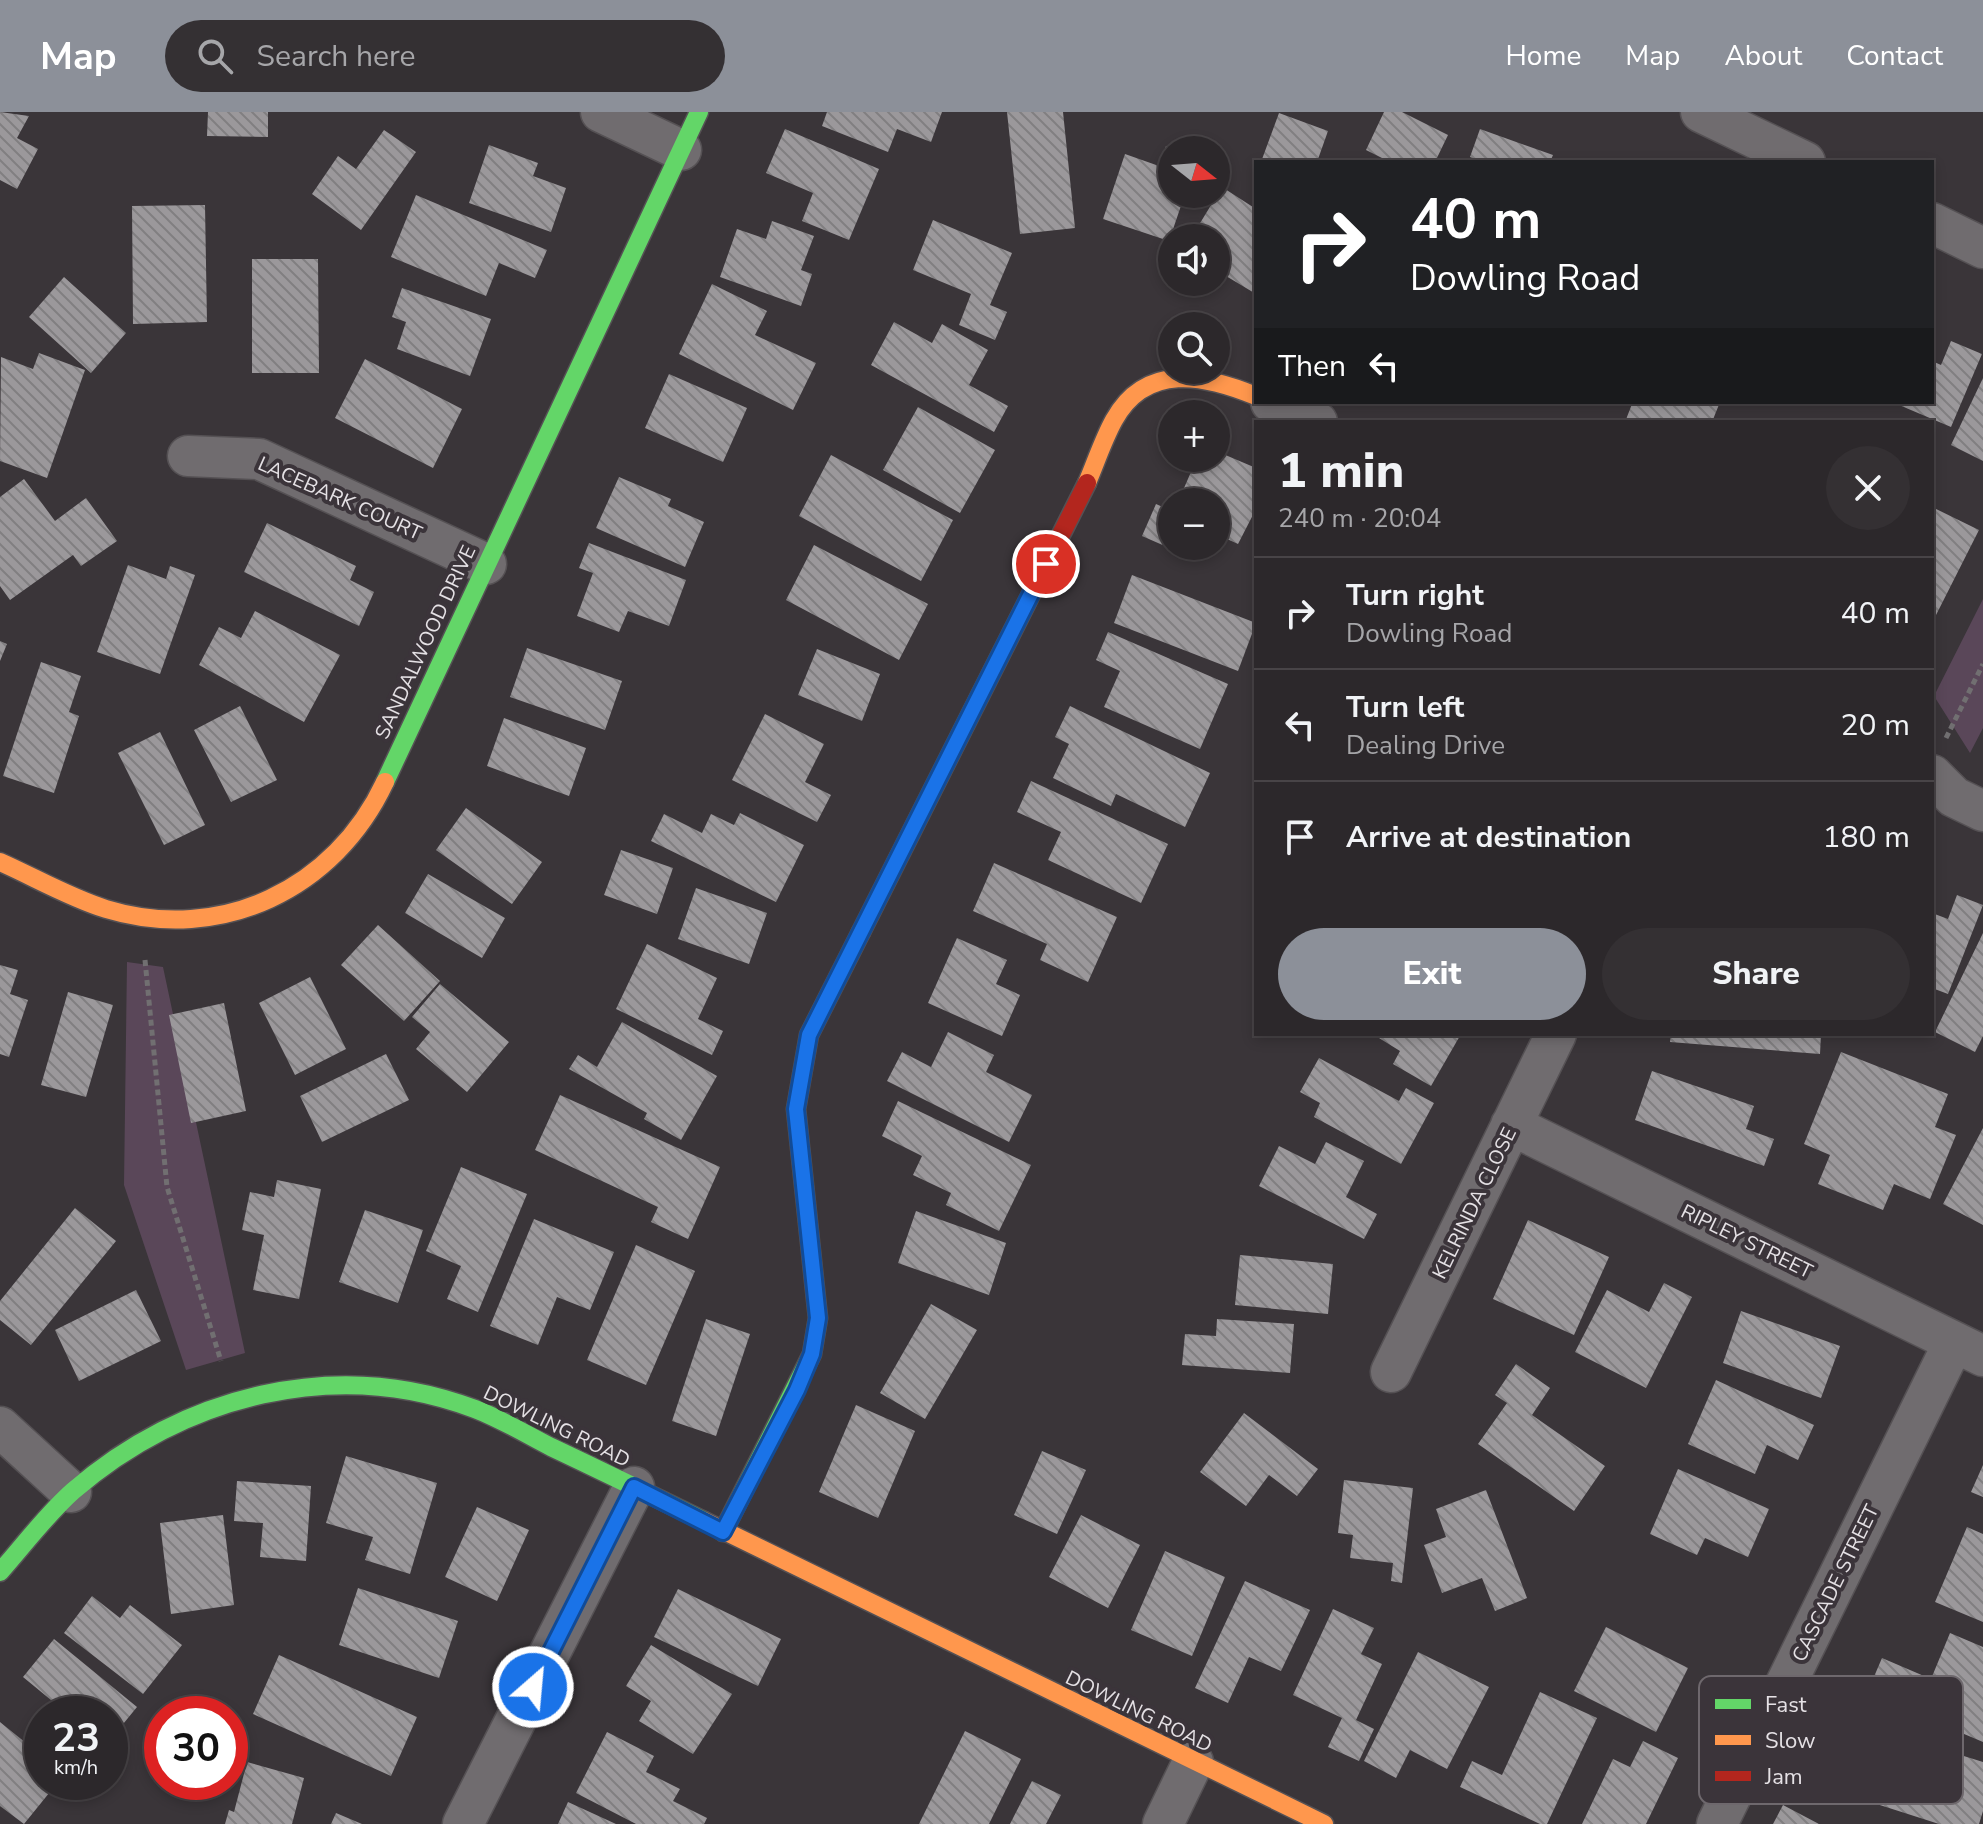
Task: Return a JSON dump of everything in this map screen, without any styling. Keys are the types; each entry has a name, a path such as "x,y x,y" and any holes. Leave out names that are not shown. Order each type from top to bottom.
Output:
{"street":[{"path":"601,112 681,150"},
{"name":"SANDALWOOD DRIVE","path":"0,862 105,909 149,918 208,920 274,898 337,854 375,803 699,112"},
{"path":"1701,112 1801,160"},
{"path":"1934,224 1983,248"},
{"path":"723,1532 797,1390 812,1354 818,1318 796,1109 809,1035 1081,495 1119,411 1146,386 1184,375 1216,378 1254,395"},
{"path":"1276,404 1312,420"},
{"name":"LACEBARK COURT","path":"188,456 259,459 486,564"},
{"path":"1938,758 1954,797 1983,811"},
{"name":"KELRINDA CLOSE","path":"1391,1372 1555,1036"},
{"name":"RIPLEY STREET","path":"1511,1125 1968,1349"},
{"name":"CASCADE STREET","path":"1795,1676 1968,1349"},
{"name":"DOWLING ROAD","path":"0,1572 71,1492 143,1437 232,1397 274,1388 318,1385 406,1390 474,1409 1324,1824"},
{"path":"0,1427 71,1492"},
{"path":"463,1824 634,1487"},
{"path":"1163,1824 1193,1762"},
{"name":"CASCADE STREET","path":"1717,1824 1728,1804"}],"path":[{"path":"1938,758 1983,664"},
{"path":"145,960 167,1187 232,1397"}],"shaded area":[{"path":"1983,599 1983,728 1970,753 1934,696"},
{"path":"127,962 163,967 245,1353 186,1370 124,1185"}],"building":[{"path":"0,112 29,116 17,138 38,149 17,189 0,180"},
{"path":"208,112 268,112 268,137 207,136"},
{"path":"827,112 942,112 931,142 897,129 888,152 822,126"},
{"path":"1007,112 1063,112 1075,228 1020,234"},
{"path":"1384,112 1402,112 1448,135 1436,160 1386,160 1366,150"},
{"path":"1279,113 1328,131 1318,160 1262,160"},
{"path":"785,129 879,169 849,240 802,221 813,193 766,173"},
{"path":"1480,129 1553,155 1551,160 1478,160 1470,157"},
{"path":"384,130 416,152 361,230 312,194 338,156 356,169"},
{"path":"489,145 538,163 533,176 566,188 551,232 469,203"},
{"path":"1125,154 1158,166 1158,208 1180,208 1175,224 1158,224 1158,237 1103,219"},
{"path":"1230,192 1254,208 1254,293 1230,278 1230,224 1200,224 1209,208 1230,208"},
{"path":"416,195 547,250 535,278 499,263 486,296 391,257"},
{"path":"205,205 207,322 133,324 132,206"},
{"path":"933,220 1012,253 990,305 1007,312 995,340 959,325 971,294 913,270"},
{"path":"772,221 814,236 801,270 812,274 801,306 720,277 737,229 766,239"},
{"path":"252,259 318,259 319,373 252,373"},
{"path":"64,277 126,333 91,373 29,317"},
{"path":"712,284 767,311 755,335 816,363 793,410 679,354"},
{"path":"402,288 491,319 470,376 397,349 406,322 392,317"},
{"path":"894,322 932,343 942,324 988,350 969,385 1008,406 994,432 871,365"},
{"path":"1951,341 1982,354 1951,427 1897,404 1934,404 1934,362 1941,365"},
{"path":"39,353 85,370 47,478 0,461 1,357 33,369"},
{"path":"365,359 462,409 433,468 335,418"},
{"path":"669,374 747,408 723,462 645,428"},
{"path":"1983,378 1983,461 1951,445"},
{"path":"1632,404 1719,404 1713,420 1626,420"},
{"path":"918,407 995,450 960,513 883,470"},
{"path":"831,455 953,520 921,581 799,516"},
{"path":"1230,457 1254,467 1254,513 1238,544 1230,540 1230,488 1184,488 1191,472 1230,472"},
{"path":"619,477 671,499 668,506 704,522 685,567 596,528"},
{"path":"24,479 55,521 86,498 117,541 81,566 73,555 10,600 0,586 0,497"},
{"path":"1156,504 1158,505 1158,543 1142,536"},
{"path":"1934,508 1979,530 1934,619"},
{"path":"267,523 356,566 350,580 374,592 359,626 244,572"},
{"path":"589,543 686,580 669,626 628,611 619,632 577,616 593,573 579,568"},
{"path":"814,545 928,604 899,660 786,600"},
{"path":"128,565 166,579 170,566 195,575 160,674 97,652"},
{"path":"1132,575 1254,622 1254,628 1238,671 1114,623"},
{"path":"255,611 340,655 304,722 199,665 219,627 241,638"},
{"path":"1108,632 1228,684 1200,749 1104,707 1120,671 1096,660"},
{"path":"0,641 7,644 0,661"},
{"path":"527,648 622,681 605,730 510,697"},
{"path":"817,649 880,674 862,721 798,695"},
{"path":"41,662 81,676 69,712 79,716 54,793 3,776"},
{"path":"240,706 277,780 231,802 194,730"},
{"path":"1070,706 1210,773 1185,827 1116,794 1111,806 1053,778 1069,744 1055,737"},
{"path":"765,714 824,744 805,782 831,795 817,822 732,780"},
{"path":"504,718 586,748 569,796 487,766"},
{"path":"160,732 205,825 164,845 118,753"},
{"path":"1031,781 1168,844 1141,903 1048,860 1061,832 1017,812"},
{"path":"466,808 542,862 512,904 436,850"},
{"path":"740,813 804,845 776,902 651,841 664,814 702,833 711,814 734,825"},
{"path":"621,850 673,868 657,914 604,895"},
{"path":"994,863 1117,917 1088,982 1040,960 1047,944 973,911"},
{"path":"428,874 505,918 482,958 405,913"},
{"path":"696,888 767,913 749,964 678,939"},
{"path":"1957,895 1983,905 1948,994 1934,989 1934,914 1948,919"},
{"path":"378,925 440,981 404,1021 341,965"},
{"path":"1983,933 1983,1036 1975,1052 1935,1032"},
{"path":"957,938 1007,960 996,984 1020,995 1002,1036 928,1003"},
{"path":"647,944 717,978 698,1019 723,1031 712,1055 616,1009"},
{"path":"0,965 18,970 10,994 28,1000 9,1057 0,1054"},
{"path":"310,977 346,1049 295,1075 259,1003"},
{"path":"440,984 509,1042 467,1092 416,1049 430,1032 412,1017"},
{"path":"68,992 113,1005 86,1097 41,1085"},
{"path":"224,1003 246,1111 191,1123 169,1015"},
{"path":"622,1022 717,1076 681,1140 644,1119 647,1113 569,1069 578,1055 597,1067"},
{"path":"948,1032 994,1055 986,1072 1032,1095 1009,1142 887,1081 902,1052 931,1067"},
{"path":"1460,1036 1431,1086 1393,1064 1400,1051 1379,1038"},
{"path":"1671,1036 1821,1036 1820,1054 1670,1042"},
{"path":"1841,1052 1948,1094 1935,1127 1956,1135 1930,1199 1894,1184 1883,1210 1818,1184 1830,1155 1804,1144"},
{"path":"386,1054 409,1100 322,1142 300,1096"},
{"path":"1319,1058 1399,1101 1406,1088 1434,1103 1401,1164 1314,1117 1320,1103 1300,1092"},
{"path":"1652,1071 1754,1106 1746,1129 1774,1139 1764,1166 1635,1120"},
{"path":"560,1095 720,1167 688,1239 651,1222 658,1207 535,1150"},
{"path":"898,1101 1031,1165 999,1231 946,1205 951,1193 913,1175 922,1156 882,1136"},
{"path":"1983,1128 1983,1225 1943,1204"},
{"path":"1326,1142 1364,1161 1346,1197 1377,1214 1364,1239 1259,1186 1279,1146 1315,1164"},
{"path":"461,1167 527,1194 478,1312 447,1299 461,1266 426,1251"},
{"path":"277,1180 321,1189 299,1299 253,1290 264,1235 242,1230 250,1192 274,1197"},
{"path":"75,1208 116,1241 31,1345 0,1320 0,1301"},
{"path":"365,1210 423,1230 398,1303 339,1282"},
{"path":"916,1211 1006,1243 989,1295 898,1263"},
{"path":"534,1219 614,1252 590,1310 557,1297 538,1345 490,1326"},
{"path":"1528,1220 1609,1257 1574,1335 1493,1299"},
{"path":"636,1245 695,1271 646,1385 587,1360"},
{"path":"1240,1255 1333,1264 1328,1314 1235,1305"},
{"path":"1664,1283 1692,1297 1646,1388 1575,1352 1607,1290 1649,1312"},
{"path":"136,1290 161,1341 79,1381 55,1330"},
{"path":"931,1304 977,1330 925,1419 880,1393"},
{"path":"1741,1311 1840,1346 1821,1398 1723,1363"},
{"path":"706,1319 750,1334 716,1436 672,1421"},
{"path":"1217,1319 1294,1324 1290,1373 1182,1365 1185,1334 1216,1336"},
{"path":"1516,1364 1550,1388 1532,1415 1605,1466 1574,1511 1478,1444 1507,1403 1495,1395"},
{"path":"1716,1380 1814,1425 1798,1460 1767,1445 1755,1474 1688,1444"},
{"path":"856,1405 915,1431 878,1518 819,1492"},
{"path":"1244,1413 1318,1469 1297,1496 1269,1475 1246,1506 1200,1472"},
{"path":"1042,1451 1086,1470 1057,1534 1014,1515"},
{"path":"346,1456 437,1483 410,1574 365,1560 373,1537 326,1523"},
{"path":"1983,1465 1983,1497 1971,1492"},
{"path":"1678,1469 1769,1509 1748,1557 1705,1538 1697,1555 1650,1534"},
{"path":"1344,1480 1413,1488 1402,1583 1391,1581 1393,1563 1350,1558 1353,1535 1338,1533"},
{"path":"237,1481 311,1486 306,1561 260,1557 263,1523 234,1521"},
{"path":"1486,1490 1527,1598 1495,1611 1482,1578 1442,1593 1424,1545 1446,1537 1436,1509"},
{"path":"477,1507 529,1530 497,1601 445,1577"},
{"path":"223,1515 234,1605 171,1614 160,1523"},
{"path":"1081,1515 1140,1545 1108,1608 1049,1577"},
{"path":"1967,1527 1983,1534 1983,1622 1935,1602"},
{"path":"1165,1551 1225,1577 1192,1656 1131,1630"},
{"path":"1245,1581 1310,1610 1281,1671 1249,1657 1228,1703 1195,1688"},
{"path":"358,1588 458,1621 439,1678 339,1645"},
{"path":"678,1589 781,1639 758,1686 654,1637"},
{"path":"92,1596 120,1618 130,1605 182,1645 143,1694 64,1633"},
{"path":"1333,1609 1374,1628 1361,1654 1382,1664 1356,1720 1374,1729 1359,1761 1328,1747 1342,1718 1293,1695"},
{"path":"1606,1627 1688,1668 1656,1732 1574,1691"},
{"path":"1950,1633 1983,1647 1983,1742 1963,1734 1963,1676 1932,1676"},
{"path":"54,1639 124,1696 46,1696 23,1677"},
{"path":"651,1645 732,1694 693,1754 639,1721 651,1701 626,1686"},
{"path":"1418,1652 1489,1687 1447,1769 1410,1750 1396,1778 1364,1761"},
{"path":"279,1655 417,1717 391,1776 253,1714"},
{"path":"1882,1658 1924,1676 1874,1676"},
{"path":"1540,1692 1597,1718 1547,1824 1540,1824 1460,1787 1472,1761 1502,1775"},
{"path":"128,1700 137,1707 128,1718"},
{"path":"0,1722 24,1741 24,1800 43,1800 24,1824 0,1806"},
{"path":"965,1731 1021,1759 989,1824 919,1824"},
{"path":"607,1732 654,1756 646,1772 680,1789 673,1801 707,1818 704,1824 636,1824 576,1793"},
{"path":"1643,1741 1678,1758 1646,1824 1582,1824 1613,1759 1630,1767"},
{"path":"1963,1756 1983,1762 1983,1811 1979,1824 1939,1824 1877,1804 1963,1804"},
{"path":"248,1762 304,1778 292,1824 225,1824 229,1810 234,1812 237,1800 248,1800"},
{"path":"1032,1781 1061,1795 1046,1824 1010,1824"},
{"path":"568,1802 616,1824 558,1824"},
{"path":"1783,1805 1819,1824 1773,1824"},
{"path":"336,1813 362,1824 331,1824"}],"traffic: fast":[{"path":"385,782 699,112"},
{"path":"723,1532 812,1354 818,1318 796,1109 809,1035 861,932"},
{"path":"0,1572 73,1491 116,1458 162,1431 211,1409 262,1394 315,1387 368,1386 422,1393 475,1409 704,1521"}],"traffic: slow":[{"path":"1087,483 1114,420 1127,401 1143,389 1160,381 1197,379 1254,395"},
{"path":"0,862 106,909 149,918 191,919 232,912 270,899 305,878 336,852 363,820 385,782"},
{"path":"704,1521 1324,1824"}],"traffic: jam":[{"path":"861,932 1087,483"}],"route":[{"path":"533,1687 634,1487 723,1532 797,1390 812,1354 818,1318 796,1109 809,1035 1046,564"}]}
